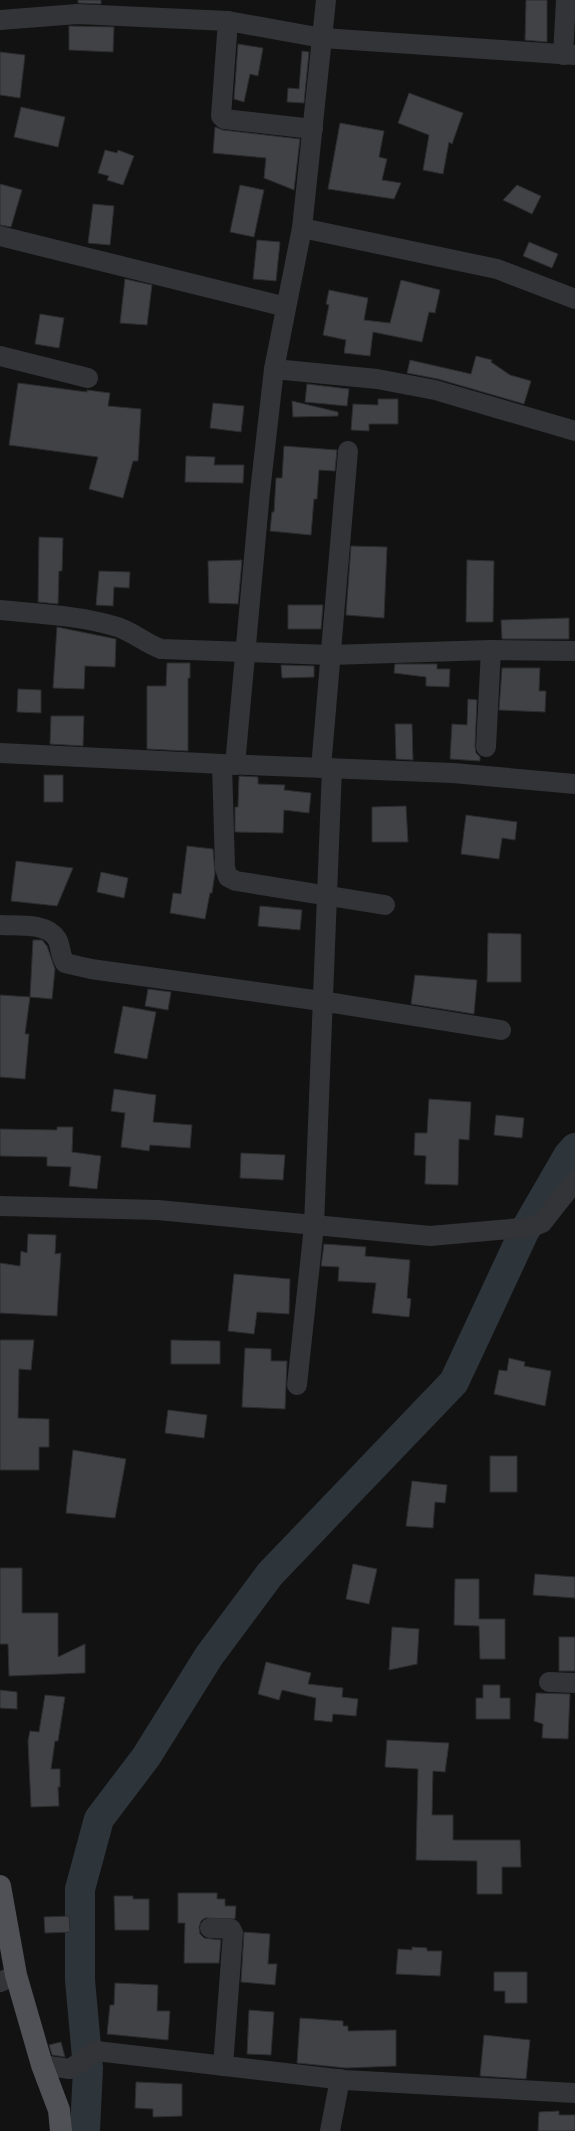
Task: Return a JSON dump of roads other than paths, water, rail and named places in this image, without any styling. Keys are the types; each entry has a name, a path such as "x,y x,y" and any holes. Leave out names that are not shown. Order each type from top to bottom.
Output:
{"main road":[{"path":"0,1886 8,1979 59,2110 60,2131"}],"street":[{"path":"326,0 302,228 274,369 260,492 245,652 229,764 225,868 228,877 236,881 385,905"},
{"path":"0,20 77,14 228,21 322,38 569,55 566,0"},
{"path":"228,21 221,116 224,119 313,129"},
{"path":"302,228 497,269 575,299"},
{"path":"0,236 286,307"},
{"path":"0,356 88,378"},
{"path":"274,369 377,379 435,390 575,431"},
{"path":"297,1385 314,1226 321,1001 327,895 326,768 330,656 348,452"},
{"path":"0,610 90,620 115,626 148,644 161,649 330,656 491,650 575,651"},
{"path":"486,747 491,650"},
{"path":"0,753 453,773 575,784"},
{"path":"0,926 38,927 48,931 57,939 60,954 65,963 84,967 240,991 321,1001 500,1030"},
{"path":"0,1206 158,1210 430,1236 507,1231 532,1227 542,1223 575,1180"},
{"path":"549,1682 575,1683"},
{"path":"210,1928 231,1929 234,1933 223,2066"},
{"path":"42,2064 70,2069 96,2051 223,2066 575,2094"},
{"path":"330,2131 344,2075"}],"waterway":[{"path":"85,2131 88,2068 80,1980 80,1889 99,1819 146,1757 209,1656 270,1574 454,1382 524,1232 568,1156 575,1148"}]}
